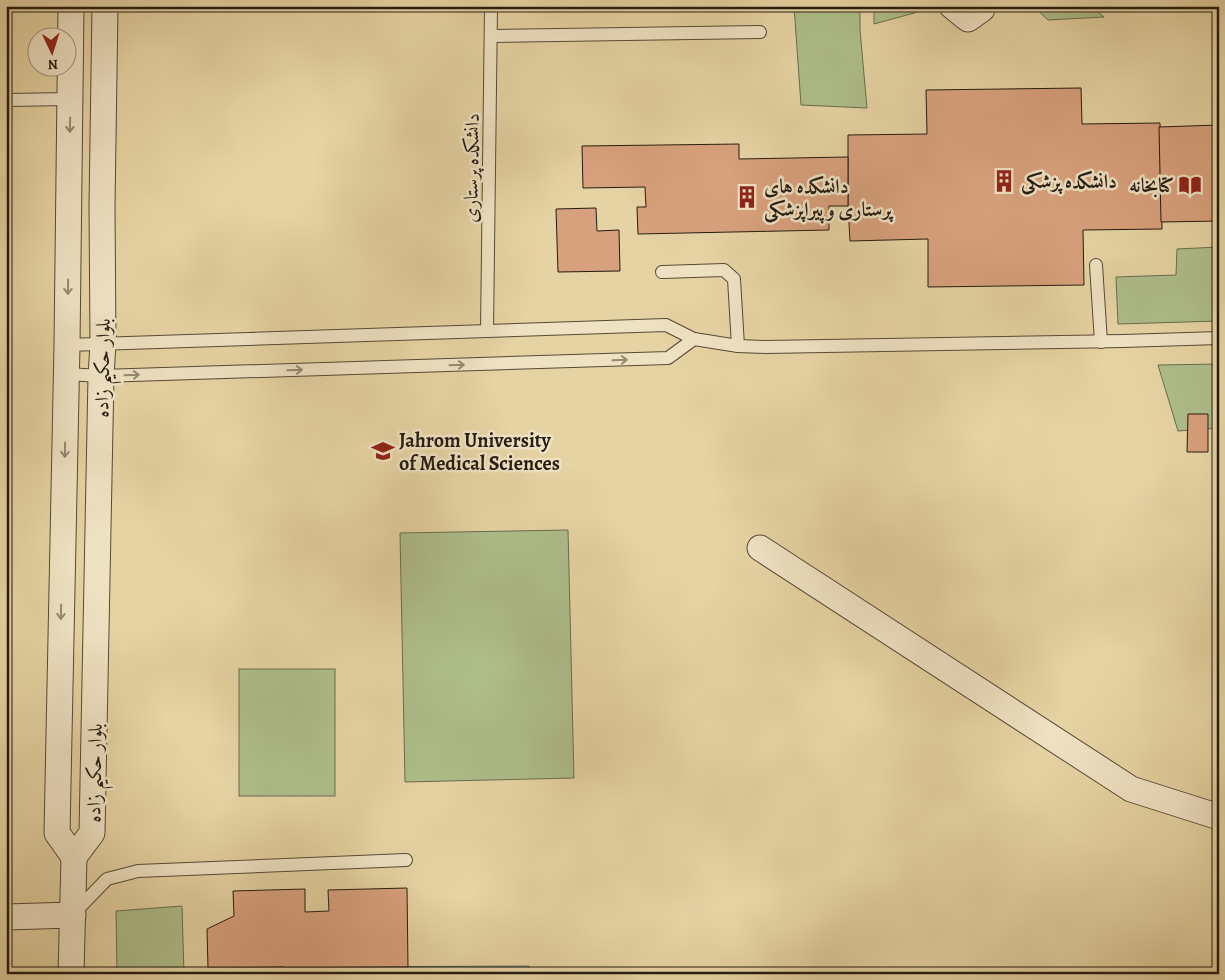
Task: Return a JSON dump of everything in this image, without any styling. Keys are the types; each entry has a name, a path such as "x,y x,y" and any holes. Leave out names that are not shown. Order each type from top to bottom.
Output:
{"street":[{"name":"بلوار حکیم زاده","path":"72,6 57,833 74,857 92,833 101,376 104,344 102,206 105,6"},
{"path":"952,6 968,19 982,9 982,6"},
{"path":"760,548 1131,789 1219,817"},
{"path":"71,974 74,857"},
{"path":"6,917 72,915"}],"lane":[{"name":"دانشکده پرستاری","path":"488,331 491,6"},
{"path":"491,36 760,32"},
{"path":"6,100 70,99"},
{"path":"1096,265 1101,342"},
{"path":"662,272 724,270 734,279 738,346"},
{"path":"67,345 666,325 694,340 738,346 1101,342 1219,338"},
{"path":"66,374 101,376 668,358 694,340"},
{"path":"72,915 107,879 138,871 406,860"}],"green space":[{"path":"794,6 860,6 860,30 867,108 801,105"},
{"path":"874,6 923,6 918,12 874,24"},
{"path":"1033,6 1091,6 1104,17 1048,20"},
{"path":"1219,247 1219,321 1118,324 1116,277 1176,275 1177,249"},
{"path":"1219,364 1219,428 1178,431 1158,365"},
{"path":"568,530 574,778 405,782 400,533"},
{"path":"239,669 335,669 335,796 239,796"},
{"path":"182,906 184,974 117,974 116,911"}],"water":[{"path":"529,966 530,974 284,974 284,967"}],"building":[{"name":"دانشکده پزشکی","path":"1081,88 1082,124 1160,123 1162,229 1083,230 1084,285 928,287 928,239 850,241 848,135 927,134 926,90"},
{"name":"کتابخانه","path":"1219,125 1219,221 1161,222 1159,127"},
{"name":"دانشکده های پرستاری و پیراپزشکی","path":"739,144 739,159 848,157 848,206 829,206 829,230 638,234 637,207 646,207 645,187 583,188 582,146"},
{"path":"596,208 597,231 619,230 620,271 558,272 556,209"},
{"path":"1188,414 1208,414 1208,452 1187,452"},
{"path":"407,888 408,967 208,968 207,929 234,916 233,891 305,889 305,912 329,911 328,890"},
{"path":"284,967 284,974 208,974 208,968"}],"place":[{"name":"دانشکده پزشکی","path":"1004,181"},
{"name":"کتابخانه","path":"1190,185"},
{"name":"دانشکده های پرستاری و پیراپزشکی","path":"747,197"},
{"name":"Jahrom University of Medical Sciences","path":"383,451"}]}
